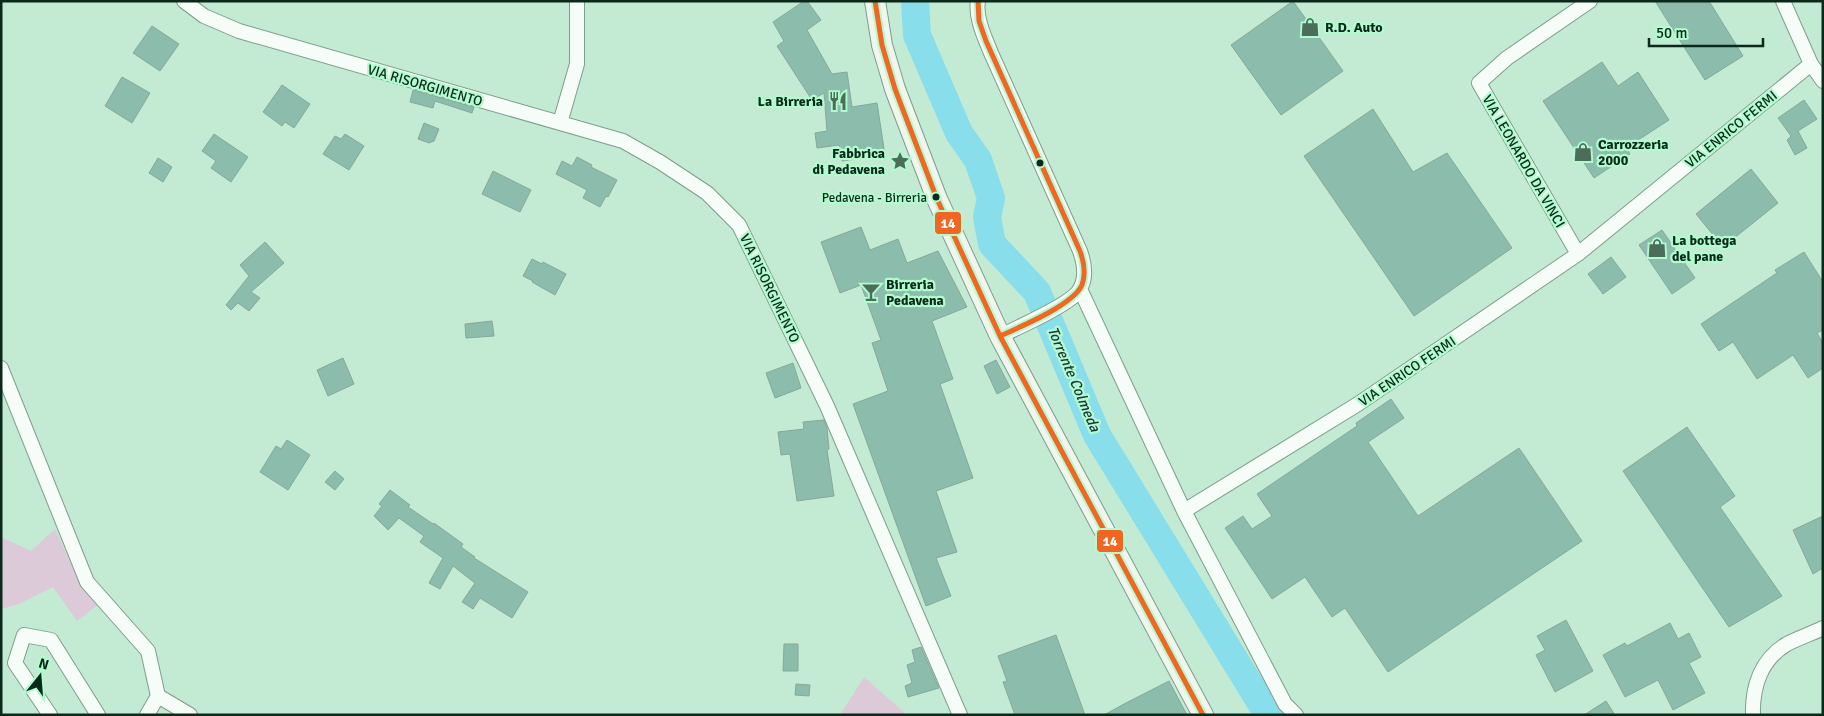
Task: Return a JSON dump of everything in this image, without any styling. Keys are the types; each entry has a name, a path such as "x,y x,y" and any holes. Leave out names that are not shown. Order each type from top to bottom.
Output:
{"main road":[{"path":"875,1 882,45 895,89 937,199 1000,336 1203,715"}],"street":[{"name":"VIA RISORGIMENTO","path":"184,1 204,16 239,31 623,141 707,192 740,225 827,406 960,715"},
{"path":"560,123 577,64 577,1"},
{"name":"VIA LEONARDO DA VINCI","path":"1578,254 1479,83 1507,58 1590,1"},
{"path":"1784,1 1811,64 1823,81"},
{"path":"978,4 981,25 991,53 1084,261 1084,272 1080,289 1069,300 1023,326 1000,336"},
{"name":"VIA ENRICO FERMI","path":"1184,511 1358,404 1578,254 1811,64"},
{"path":"1080,289 1184,511 1285,704 1296,715"},
{"path":"1,368 87,582 148,651 158,696 147,715"},
{"path":"1753,715 1755,687 1760,672 1770,658 1786,644 1823,628"},
{"path":"50,715 15,663 24,635 51,640 98,715"},
{"path":"158,696 190,715"}],"shaded area":[{"path":"55,529 74,571 100,603 77,621 53,587 19,604 1,609 1,537 31,551"},
{"path":"864,677 907,715 840,715"}],"building":[{"path":"804,1 807,1 821,20 807,30 832,74 847,72 852,107 877,103 885,155 842,161 839,145 817,148 815,133 827,131 824,93 812,100 777,46 784,41 773,22"},
{"path":"1293,1 1343,71 1281,115 1231,45"},
{"path":"1655,1 1709,1 1743,56 1705,80"},
{"path":"152,26 179,44 160,71 133,53"},
{"path":"1602,62 1618,86 1638,72 1669,120 1626,148 1630,154 1594,178 1543,101"},
{"path":"122,77 150,93 132,123 105,106"},
{"path":"282,85 310,104 294,128 285,122 282,126 263,112"},
{"path":"413,90 474,107 472,113 435,101 433,108 410,102"},
{"path":"1804,100 1817,119 1798,131 1807,148 1795,155 1787,140 1791,136 1778,118"},
{"path":"1373,109 1413,172 1447,153 1512,248 1414,316 1304,156"},
{"path":"424,123 439,129 434,141 429,143 418,139"},
{"path":"214,134 248,157 231,182 211,168 216,161 202,151"},
{"path":"345,134 364,146 349,170 323,154 335,136 341,139"},
{"path":"577,157 592,165 591,167 617,180 600,207 583,198 587,190 556,174 562,161 572,166"},
{"path":"158,158 172,167 163,182 149,173"},
{"path":"1751,169 1778,203 1723,247 1696,214"},
{"path":"493,171 531,190 520,212 482,194"},
{"path":"861,227 870,250 898,239 907,263 938,251 967,307 932,321 953,379 940,384 973,478 936,491 957,552 936,558 951,596 926,606 853,404 888,391 872,343 881,340 861,285 840,293 821,242"},
{"path":"1662,230 1695,278 1672,294 1639,245"},
{"path":"265,242 284,263 251,292 260,298 249,311 238,303 231,310 226,305 249,276 240,265"},
{"path":"1804,252 1823,282 1823,330 1817,333 1823,343 1823,368 1808,378 1793,355 1757,379 1733,342 1719,351 1701,324 1777,273 1775,270"},
{"path":"1611,257 1626,277 1603,294 1588,274"},
{"path":"532,259 542,264 543,262 566,274 555,295 523,276"},
{"path":"492,321 494,336 466,338 465,324"},
{"path":"343,358 354,384 328,396 317,370"},
{"path":"996,360 1010,387 997,394 984,366"},
{"path":"793,363 801,388 775,398 766,373"},
{"path":"1391,399 1404,418 1368,442 1418,516 1519,448 1582,541 1388,672 1345,608 1332,617 1305,577 1272,599 1225,528 1243,516 1252,529 1272,516 1257,494 1357,426 1356,423"},
{"path":"824,420 827,428 829,449 827,450 834,496 797,501 790,454 781,455 778,432 804,429 803,422"},
{"path":"1687,427 1735,496 1720,507 1782,596 1729,627 1623,471"},
{"path":"287,440 310,455 288,490 260,472 276,446 281,449"},
{"path":"335,471 344,479 335,490 325,482"},
{"path":"390,490 410,505 408,507 463,544 461,547 474,558 528,592 512,618 480,598 473,609 462,602 475,583 453,566 440,589 429,583 443,558 420,542 424,536 399,518 388,530 374,516 382,506 379,504"},
{"path":"1823,516 1823,568 1813,574 1793,530"},
{"path":"1566,620 1593,671 1555,692 1536,655 1545,650 1537,636"},
{"path":"1670,623 1678,639 1689,633 1701,657 1689,663 1705,693 1673,710 1658,680 1625,697 1603,655 1625,643 1627,646"},
{"path":"1056,635 1085,715 1015,715 1003,682 1007,681 998,656"},
{"path":"784,644 798,644 798,671 783,671"},
{"path":"921,647 939,688 908,697 905,686 912,683 907,665 915,662 912,650"},
{"path":"1169,681 1187,715 1104,715 1124,704"},
{"path":"796,684 810,685 809,696 795,695"},
{"path":"1606,701 1615,715 1584,715"}],"waterway":[{"name":"Torrente Colmeda","path":"915,1 917,35 959,133 978,160 991,198 987,217 992,244 1037,292 1097,435 1270,715"}],"transit line":[{"name":"14","path":"875,1 882,45 895,89 937,199 1000,336 1203,715"},
{"name":"14","path":"978,1 979,21 986,41 1080,251 1084,268 1082,285 1077,293 1045,315 1000,336"}],"place":[{"name":"R.D. Auto","path":"1310,27"},
{"name":"La Birreria","path":"838,101"},
{"name":"Carrozzeria 2000","path":"1583,152"},
{"name":"Fabbrica di Pedavena","path":"900,161"},
{"name":"Pedavena - Birreria","path":"936,197"},
{"name":"La bottega del pane","path":"1657,248"},
{"name":"Birreria Pedavena","path":"871,292"}]}
